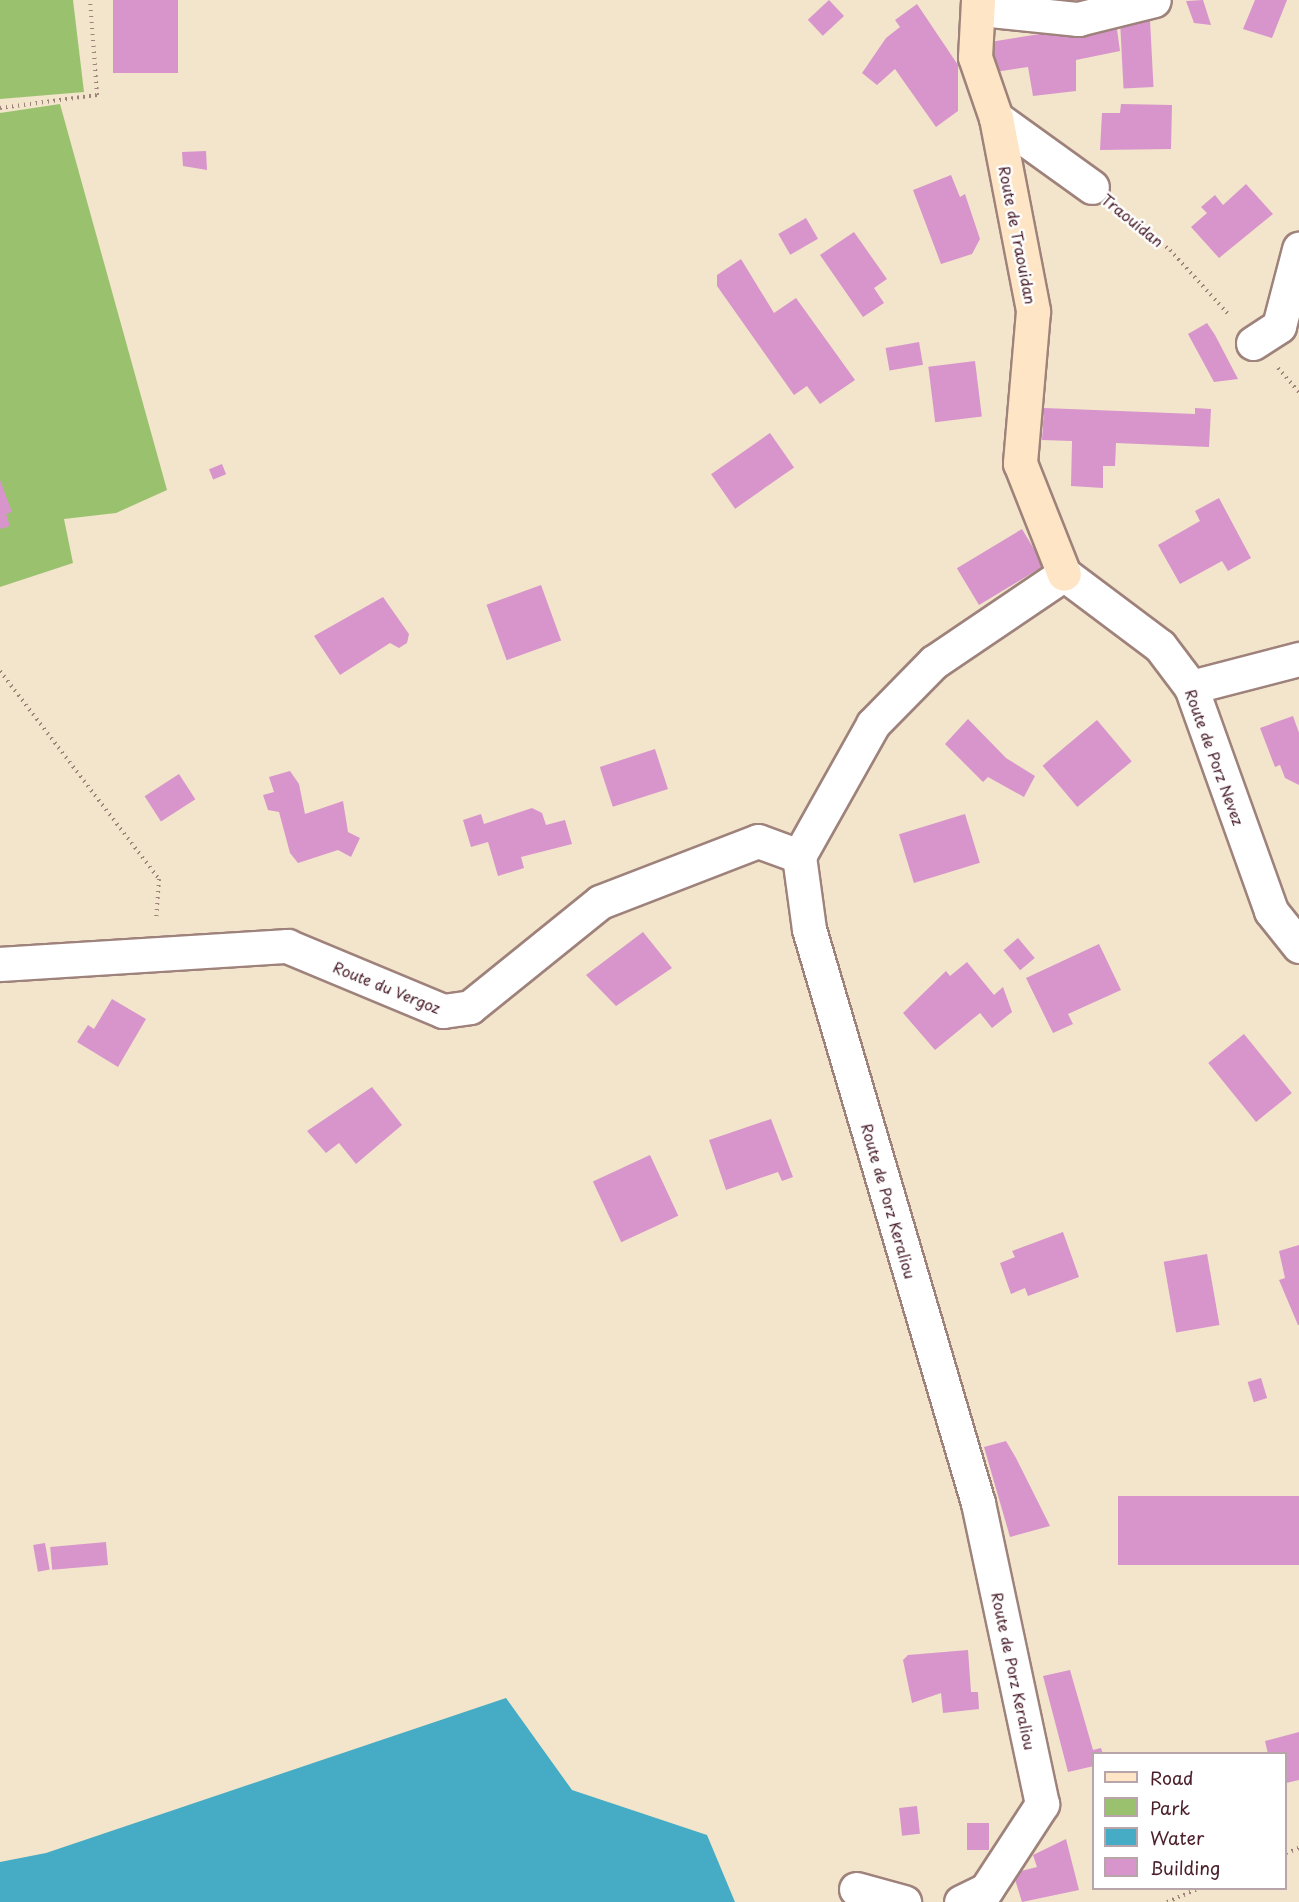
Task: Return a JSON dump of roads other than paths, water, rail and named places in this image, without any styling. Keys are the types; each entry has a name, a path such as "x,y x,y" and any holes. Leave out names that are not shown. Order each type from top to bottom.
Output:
{"street":[{"path":"980,5 1078,19 1154,0"},
{"name":"Route de Traouidan","path":"980,5 975,57 996,118 1033,311 1020,463 1064,574"},
{"name":"Traouidan","path":"996,118 1092,187"},
{"path":"1253,343 1279,326 1299,249"},
{"path":"799,856 873,724 934,662 1064,574"},
{"name":"Route de Porz Nevez","path":"1064,574 1160,646 1191,687 1271,911 1299,946"},
{"path":"1191,687 1299,659"},
{"name":"Route du Vergoz","path":"0,964 287,946 443,1011 461,1009 470,1007 600,902 758,841 799,856"},
{"name":"Route de Porz Keraliou","path":"799,856 809,929 978,1503 1042,1804 986,1890 961,1902"},
{"path":"856,1889 904,1902"}],"water":[{"path":"506,1698 572,1790 707,1835 735,1902 0,1902 0,1862 46,1853"}]}
